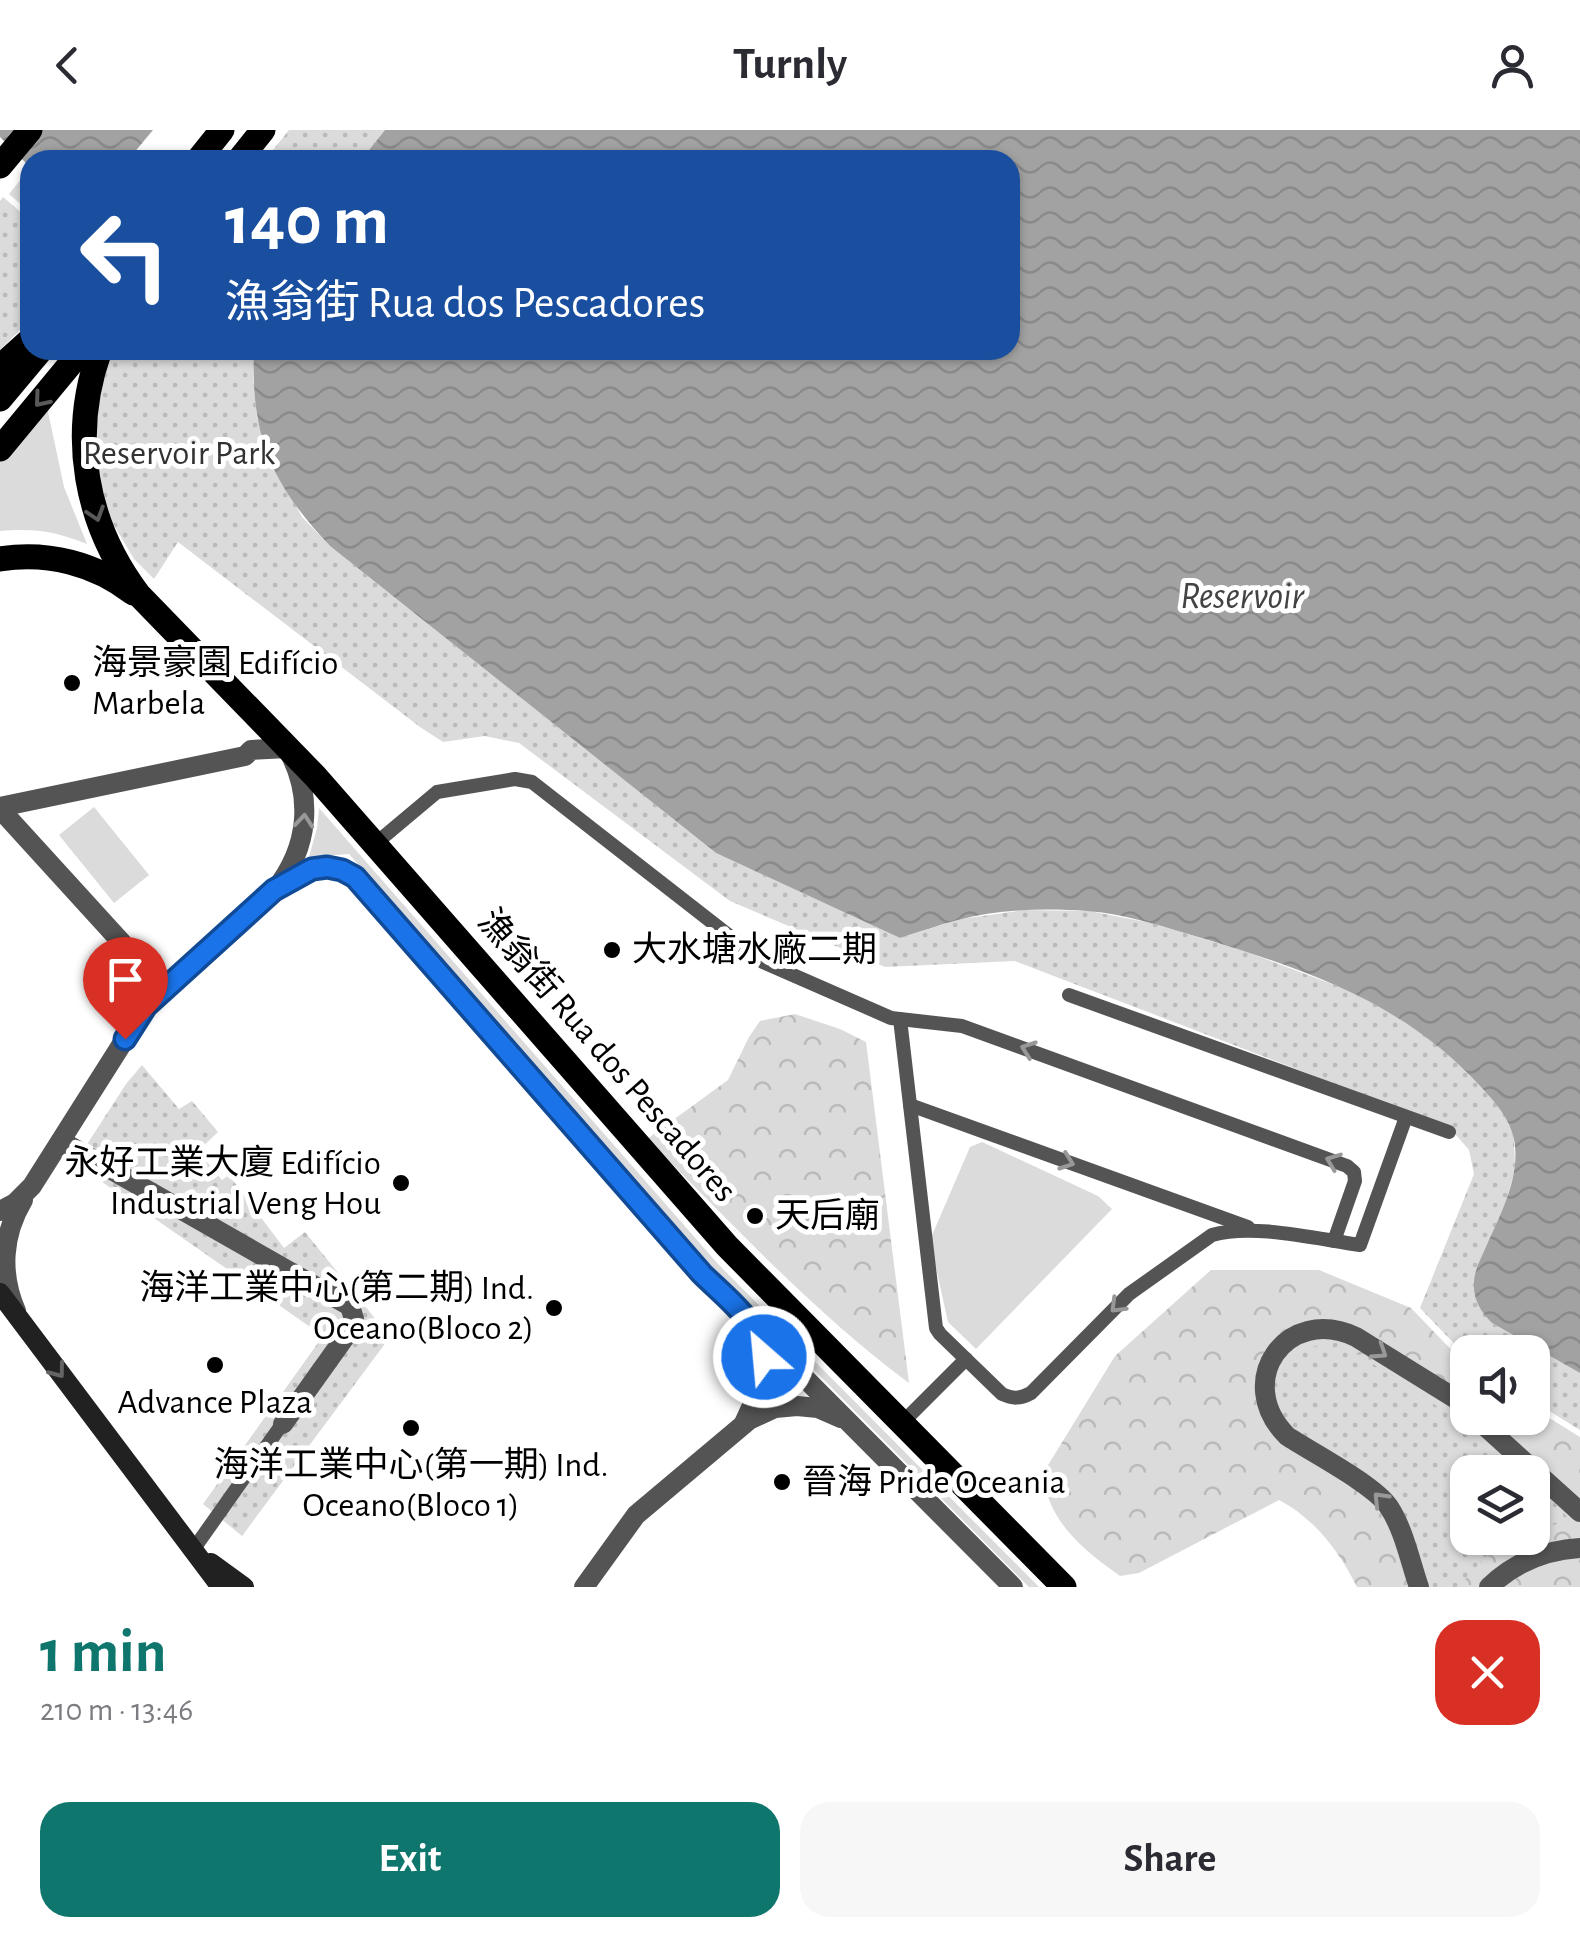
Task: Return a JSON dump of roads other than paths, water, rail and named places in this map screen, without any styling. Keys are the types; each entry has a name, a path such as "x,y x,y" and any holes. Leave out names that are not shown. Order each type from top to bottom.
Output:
{"main road":[{"path":"0,166 30,130"},
{"path":"206,150 222,130"},
{"path":"246,150 263,130"},
{"path":"0,367 20,349"},
{"path":"0,399 33,360"},
{"path":"0,449 74,360"},
{"path":"97,360 84,414 86,472 94,510 108,546 148,606"},
{"path":"0,559 39,557 68,561 120,583 148,606"},
{"name":"漁翁街 Rua dos Pescadores","path":"148,606 316,776 727,1246 1064,1587"},
{"path":"0,1292 221,1587"},
{"path":"193,1550 244,1587"}],"street":[{"path":"0,808 245,756 251,750 288,748 302,782 306,820 296,858 274,890 146,1006 15,1214 5,1251 6,1279 10,1297 27,1329"},
{"path":"0,808 165,990"},
{"name":"漁翁街 Rua dos Pescadores","path":"274,890 312,869 327,867 355,877 702,1274 1013,1587"},
{"path":"61,1140 350,1306 353,1326 285,1416"},
{"path":"0,1211 16,1203 32,1186"},
{"path":"744,1425 764,1371 762,1342 748,1320"},
{"path":"1419,1587 1388,1505 1371,1489 1287,1436 1266,1403 1266,1374 1276,1352 1293,1336 1315,1328 1339,1329 1450,1395"},
{"path":"584,1587 636,1515 756,1416 776,1408 804,1406 832,1413 856,1429"},
{"path":"1495,1435 1580,1512"},
{"path":"1489,1587 1530,1560 1550,1552 1580,1548"}],"lane":[{"path":"374,844 437,792 524,779 532,782 764,962 891,1018 962,1026 1347,1166 1356,1181 1334,1241"},
{"path":"1068,996 1449,1132"},
{"path":"900,1019 936,1328 1002,1394 1017,1398 1031,1394 1129,1294 1212,1236 1228,1230 1258,1231 1360,1244 1406,1116"},
{"path":"910,1104 1258,1231"},
{"path":"1192,1207 1199,1213 1204,1228 1195,1248"},
{"path":"902,1424 966,1359"},
{"path":"193,1550 285,1416"}],"water":[{"path":"0,130 153,130 136,150 20,150 20,157 0,137"},
{"name":"Reservoir","path":"385,130 1580,130 1580,1373 1550,1356 1550,1335 1513,1335 1492,1323 1479,1305 1475,1274 1512,1181 1514,1139 1497,1105 1453,1059 1421,1034 1389,1012 1319,978 1147,922 1087,911 1022,910 974,916 900,938 716,853 330,546 293,502 269,457 256,408 254,360 1020,360 1020,150 369,150"}],"place":[{"name":"海景豪園 Edifício Marbela","path":"72,683"},
{"name":"大水塘水廠二期","path":"612,950"},
{"name":"永好工業大廈 Edifício Industrial Veng Hou","path":"401,1183"},
{"name":"天后廟","path":"755,1216"},
{"name":"海洋工業中心(第二期) Ind. Oceano(Bloco 2)","path":"554,1308"},
{"name":"Advance Plaza","path":"215,1365"},
{"name":"海洋工業中心(第一期) Ind. Oceano(Bloco 1)","path":"411,1428"},
{"name":"晉海 Pride Oceania","path":"782,1482"}],"park label":[{"name":"Reservoir Park","path":"179,453"}]}
